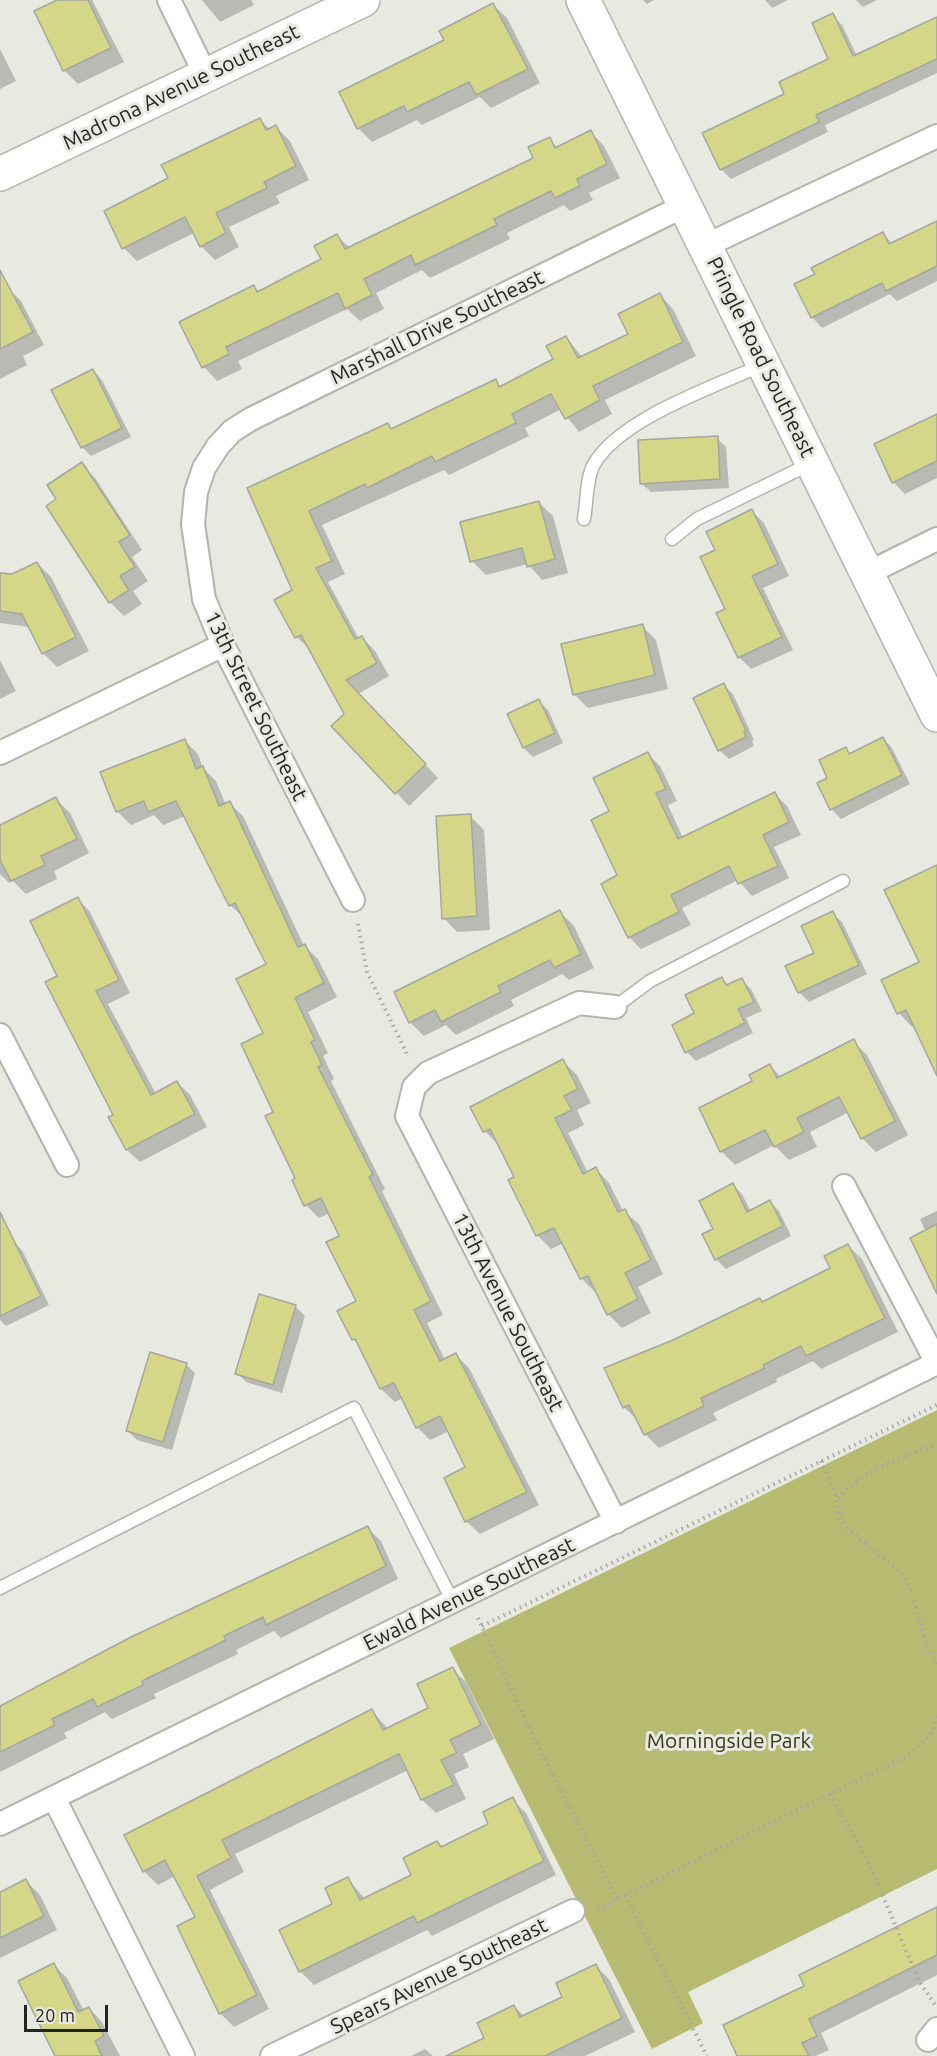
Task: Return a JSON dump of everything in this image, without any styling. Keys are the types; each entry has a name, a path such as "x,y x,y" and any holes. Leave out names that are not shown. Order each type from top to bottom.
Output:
{"main road":[{"name":"Madrona Avenue Southeast","path":"0,174 363,0"},
{"name":"Pringle Road Southeast","path":"583,0 707,246 937,715"}],"street":[{"path":"169,0 205,74"},
{"path":"707,246 937,136"},
{"name":"Marshall Drive Southeast","path":"204,468 232,431 251,419 686,205"},
{"name":"13th Street Southeast","path":"204,468 196,492 193,524 204,599 223,645 353,900"},
{"path":"866,574 937,539"},
{"path":"0,753 223,645"},
{"path":"415,1091 428,1073 579,1003 615,1007"},
{"path":"0,1035 67,1165"},
{"name":"13th Avenue Southeast","path":"415,1091 407,1116 616,1522"},
{"name":"Ewald Avenue Southeast","path":"0,1824 937,1363 844,1186"},
{"path":"54,1798 183,2056"},
{"name":"Spears Avenue Southeast","path":"272,2056 573,1911"}],"lane":[{"path":"584,519 592,466 606,448 629,428 764,364"},
{"path":"672,538 697,519 812,463"},
{"path":"615,1007 650,981 843,881"},
{"path":"0,1588 354,1408 460,1598"}],"path":[{"path":"353,900 367,972 415,1091"},
{"path":"482,1626 937,1405"},
{"path":"837,1498 845,1489 871,1474 937,1444"},
{"path":"821,1461 837,1498 839,1516 844,1525 904,1576 910,1588 927,1646 937,1664"},
{"path":"460,1598 482,1626 533,1736 617,1899"},
{"path":"573,1911 589,1913 908,1756 934,1733 937,1713"},
{"path":"830,1794 869,1863 919,1981 937,2008"},
{"path":"626,1895 707,2056"}],"green space":[{"name":"Morningside Park","path":"937,1410 937,1869 688,1992 703,2023 652,2049 449,1648"}],"building":[{"path":"57,0 88,0 111,48 63,71 34,11"},
{"path":"493,3 528,69 476,95 469,82 407,112 404,106 357,129 339,92 444,40 439,31"},
{"path":"833,13 853,56 937,17 937,59 816,115 819,122 720,170 702,133 784,94 779,82 828,59 812,23"},
{"path":"260,118 266,130 276,125 296,166 264,182 267,188 216,213 226,233 200,247 185,217 122,249 104,211 168,178 161,165"},
{"path":"591,130 607,164 577,179 580,186 555,198 551,191 494,219 497,225 415,265 411,255 364,279 372,295 345,309 338,293 226,347 229,354 202,368 179,322 254,285 257,292 321,259 314,246 337,234 345,249 533,158 528,147 550,137 555,148"},
{"path":"937,221 937,266 886,291 882,283 811,318 794,284 815,274 811,268 883,232 889,244"},
{"path":"0,270 33,332 0,349"},
{"path":"660,293 683,342 593,386 600,400 565,419 551,394 512,414 516,423 435,462 432,456 367,488 365,484 309,511 332,561 316,568 355,639 362,636 377,663 346,680 426,764 395,794 331,726 344,714 301,635 295,638 274,600 292,590 247,488 388,423 391,429 496,379 499,387 553,359 546,346 566,336 578,358 628,334 618,314"},
{"path":"93,369 122,428 81,448 51,390"},
{"path":"937,414 937,461 892,483 874,444"},
{"path":"718,436 720,479 640,484 638,440"},
{"path":"82,462 130,535 119,542 135,567 120,576 129,590 109,603 46,506 56,499 47,485"},
{"path":"539,501 555,559 527,567 522,548 470,562 460,522"},
{"path":"752,509 778,564 752,576 782,637 738,658 716,613 725,609 700,557 715,550 706,532"},
{"path":"37,562 76,637 42,654 22,614 0,611 0,573 12,574"},
{"path":"643,624 655,675 573,695 561,644"},
{"path":"724,683 746,731 744,732 746,737 718,751 693,698"},
{"path":"539,699 555,733 523,748 507,714"},
{"path":"883,737 902,775 830,810 817,783 827,778 819,760 846,747 849,754"},
{"path":"185,739 196,769 203,766 219,806 230,801 298,947 305,944 324,983 295,998 315,1040 311,1042 322,1065 318,1067 373,1175 369,1177 431,1301 414,1310 440,1361 456,1353 527,1492 465,1522 444,1478 465,1467 440,1416 416,1428 394,1383 380,1389 355,1339 352,1340 337,1311 356,1301 326,1242 339,1236 321,1198 304,1206 292,1180 295,1178 265,1116 273,1112 241,1044 263,1033 236,979 266,964 235,903 229,906 176,801 148,812 144,801 116,812 100,772"},
{"path":"648,752 666,789 656,793 678,839 775,792 789,822 763,835 778,866 738,884 729,866 671,895 679,912 628,938 601,884 617,875 591,820 609,811 593,778"},
{"path":"56,797 77,839 41,856 45,865 11,881 0,860 0,825"},
{"path":"471,814 477,916 442,919 436,816"},
{"path":"937,865 937,1076 906,1010 897,1014 881,980 919,962 884,890"},
{"path":"78,897 119,980 96,991 151,1095 177,1081 195,1114 126,1150 108,1117 113,1115 45,982 57,976 30,921"},
{"path":"560,910 581,954 554,968 550,960 498,986 501,992 441,1022 435,1010 409,1023 394,992"},
{"path":"833,911 859,965 798,993 785,966 814,953 801,926"},
{"path":"722,977 726,985 742,978 754,1002 738,1009 745,1023 685,1053 672,1025 694,1013 685,995"},
{"path":"854,1039 895,1121 861,1139 839,1097 797,1118 804,1132 774,1147 765,1130 720,1152 699,1108 752,1081 749,1075 770,1064 777,1078"},
{"path":"563,1059 578,1089 564,1096 572,1110 555,1118 583,1174 596,1167 618,1212 625,1209 651,1260 625,1273 638,1299 607,1315 588,1276 580,1279 554,1228 536,1236 508,1180 514,1177 490,1129 483,1132 470,1107"},
{"path":"733,1183 747,1212 770,1200 783,1226 715,1260 702,1234 713,1229 699,1201"},
{"path":"0,1212 41,1296 0,1316"},
{"path":"937,1224 937,1294 910,1238"},
{"path":"848,1244 885,1318 806,1356 801,1346 763,1365 765,1368 701,1398 704,1406 644,1435 629,1405 623,1408 604,1368 673,1340 760,1298 762,1302 830,1268 824,1256"},
{"path":"259,1294 296,1305 273,1385 235,1374"},
{"path":"150,1352 187,1363 163,1442 126,1431"},
{"path":"368,1526 386,1566 266,1625 263,1617 224,1636 226,1640 142,1681 143,1685 97,1707 93,1699 52,1719 55,1725 0,1752 0,1706 131,1637"},
{"path":"453,1667 481,1725 450,1740 457,1753 441,1760 454,1785 421,1800 399,1754 222,1840 231,1858 197,1876 257,1995 219,2014 177,1926 195,1917 165,1860 143,1872 124,1835 372,1709 383,1730 428,1708 417,1684"},
{"path":"513,1797 544,1861 417,1923 414,1916 299,1972 279,1930 332,1904 325,1888 348,1877 360,1900 411,1875 403,1858 437,1841 441,1847 488,1824 483,1812"},
{"path":"26,1879 44,1916 0,1938 0,1892"},
{"path":"937,1907 937,1955 809,2019 817,2036 802,2043 809,2056 737,2056 723,2025 804,1986 799,1975"},
{"path":"54,1963 78,2012 89,2007 104,2036 95,2041 102,2056 55,2056 18,1981"},
{"path":"596,1964 622,2018 545,2056 446,2056 484,2038 477,2023 514,2005 520,2017 562,1997 556,1983"}]}
